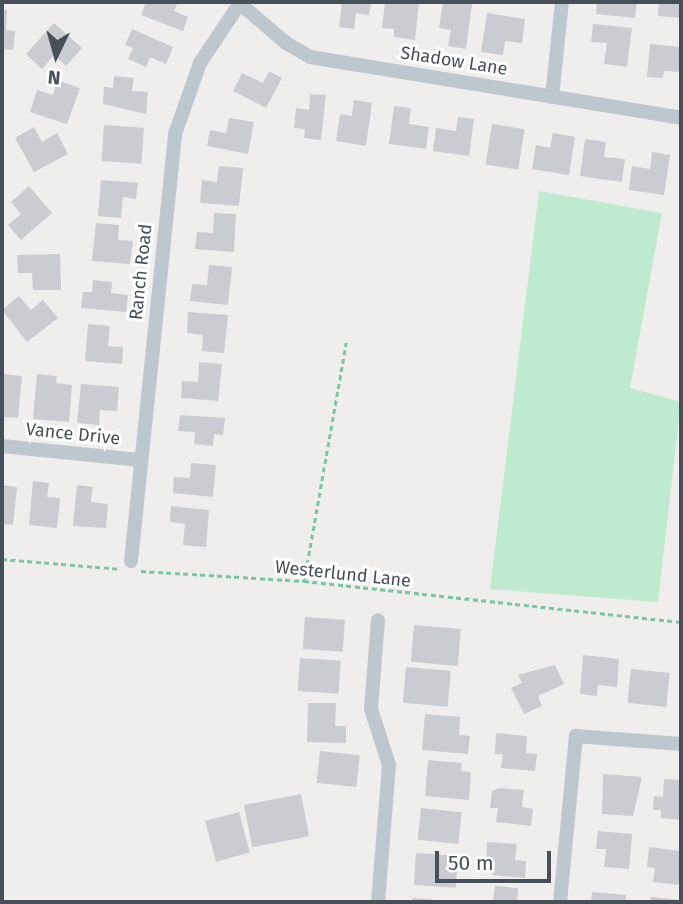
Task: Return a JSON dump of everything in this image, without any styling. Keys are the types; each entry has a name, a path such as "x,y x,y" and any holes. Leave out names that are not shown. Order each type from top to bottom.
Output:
{"street":[{"path":"552,97 562,2"},
{"name":"Shadow Lane","path":"239,3 286,43 310,57 681,118"},
{"name":"Ranch Road","path":"131,561 175,134 201,63 239,3"},
{"name":"Vance Drive","path":"2,446 141,460"},
{"path":"378,620 371,709 389,765 378,902"},
{"path":"560,902 576,736 681,744"}],"path":[{"path":"304,581 346,342"},
{"name":"Westerlund Lane","path":"2,559 304,581 681,622"}],"green space":[{"path":"539,191 662,213 630,388 681,402 658,602 490,589"}],"building":[{"path":"146,2 178,2 174,11 188,17 183,31 141,15"},
{"path":"342,2 371,2 369,15 356,13 354,29 339,27"},
{"path":"385,2 419,2 415,40 394,37 394,29 382,28"},
{"path":"443,2 472,4 466,49 448,46 451,30 439,28"},
{"path":"597,2 637,2 635,18 596,14"},
{"path":"659,2 681,2 681,18 658,16"},
{"path":"2,10 7,10 6,30 15,31 13,50 2,49"},
{"path":"487,13 525,19 522,43 505,41 503,55 481,52"},
{"path":"54,23 82,48 66,66 54,55 42,69 26,54"},
{"path":"593,24 632,28 627,67 604,64 607,43 591,42"},
{"path":"132,29 173,47 166,64 150,57 146,67 128,59 133,48 125,45"},
{"path":"650,44 681,47 681,72 664,71 663,78 647,77"},
{"path":"269,71 282,78 266,108 233,91 242,73 263,83"},
{"path":"114,76 134,78 132,91 148,92 146,114 103,104 104,87 113,88"},
{"path":"57,80 80,88 67,124 30,112 37,90 53,95"},
{"path":"310,94 326,95 321,140 304,138 305,129 294,128 296,108 309,110"},
{"path":"354,100 372,103 366,146 336,141 340,114 352,116"},
{"path":"394,106 411,108 409,124 429,127 426,149 389,144"},
{"path":"458,117 474,119 469,156 433,151 436,128 456,131"},
{"path":"229,118 254,122 248,154 207,146 210,130 226,133"},
{"path":"492,124 525,129 518,170 486,164"},
{"path":"104,125 144,128 141,164 101,161"},
{"path":"34,127 42,142 57,133 68,154 34,172 15,138"},
{"path":"553,133 575,137 569,175 532,169 536,145 550,148"},
{"path":"585,139 606,142 604,157 625,159 622,182 580,176"},
{"path":"652,152 670,155 664,195 629,190 632,166 650,169"},
{"path":"219,166 243,168 239,206 200,203 202,180 217,182"},
{"path":"101,180 138,183 136,199 123,197 121,218 98,216"},
{"path":"29,186 52,213 21,240 8,225 21,214 11,202"},
{"path":"214,213 236,214 234,252 195,249 197,232 213,233"},
{"path":"96,223 119,225 118,240 133,241 130,264 92,261"},
{"path":"60,254 61,290 33,290 32,273 18,273 17,255"},
{"path":"209,265 232,267 228,305 190,301 192,284 207,285"},
{"path":"93,280 112,282 111,293 128,295 126,312 81,308 83,292 92,292"},
{"path":"19,296 31,310 43,300 58,318 27,342 2,310"},
{"path":"188,312 228,315 224,353 202,351 203,335 187,333"},
{"path":"88,324 110,326 108,346 123,347 122,364 85,361"},
{"path":"199,362 222,364 218,401 181,398 182,381 198,382"},
{"path":"2,374 22,376 18,418 2,417"},
{"path":"37,374 57,376 56,383 72,385 69,422 33,419"},
{"path":"81,384 119,387 117,411 100,410 99,425 77,423"},
{"path":"180,415 225,418 223,435 214,434 213,446 194,444 195,432 178,431"},
{"path":"191,463 216,465 213,497 173,493 174,477 190,478"},
{"path":"33,481 49,483 47,497 60,498 57,528 29,525"},
{"path":"2,485 17,487 13,525 2,524"},
{"path":"77,485 93,487 91,502 108,504 106,528 73,526"},
{"path":"171,506 209,510 206,547 183,545 185,524 170,522"},
{"path":"305,617 345,620 343,652 303,649"},
{"path":"414,625 461,629 458,666 411,662"},
{"path":"583,655 619,659 617,687 598,685 597,696 580,694"},
{"path":"300,658 341,661 339,694 298,691"},
{"path":"555,665 564,684 538,696 542,706 524,714 511,688 522,683 518,675"},
{"path":"406,667 451,671 448,707 403,703"},
{"path":"631,669 670,673 666,707 627,703"},
{"path":"308,703 336,703 335,726 346,726 346,743 307,742"},
{"path":"425,714 460,717 459,735 470,736 468,754 422,750"},
{"path":"496,733 527,736 526,753 537,754 535,771 501,768 503,754 495,754"},
{"path":"320,751 360,755 356,787 317,783"},
{"path":"428,760 462,763 461,771 471,772 469,800 425,796"},
{"path":"603,774 642,777 633,816 602,814"},
{"path":"664,779 681,780 681,820 661,818 661,810 653,810 654,796 663,797"},
{"path":"500,788 524,790 522,807 533,809 531,826 496,822 498,808 490,808 492,791"},
{"path":"301,794 309,836 252,847 244,805"},
{"path":"421,808 462,812 458,844 418,840"},
{"path":"239,812 250,853 216,862 205,821"},
{"path":"598,831 632,834 629,869 604,867 606,849 596,849"},
{"path":"487,842 517,844 515,860 526,861 525,878 492,875 493,860 486,859"},
{"path":"649,847 680,851 681,885 653,882 655,868 647,867"},
{"path":"416,853 458,856 456,888 414,885"},
{"path":"495,886 518,888 517,902 493,902"},
{"path":"592,892 626,895 625,902 591,902"},
{"path":"651,897 681,900 681,902 650,902"},
{"path":"413,898 436,900 436,902 412,902"}]}
